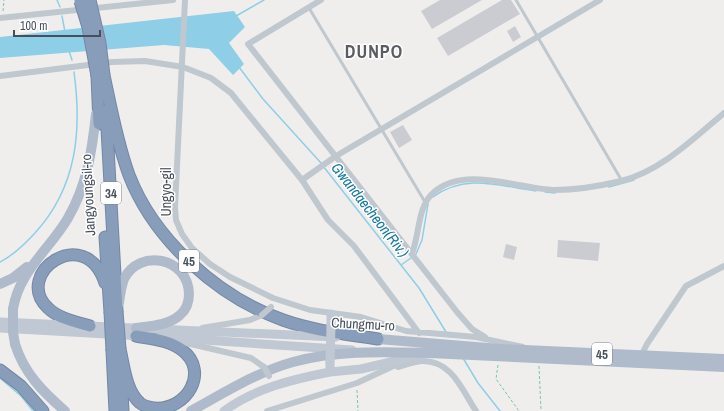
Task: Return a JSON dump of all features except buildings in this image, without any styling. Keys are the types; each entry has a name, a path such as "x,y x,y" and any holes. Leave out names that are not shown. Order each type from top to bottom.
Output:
{"highway":[{"name":"34","path":"85,0 88,27 100,76"},
{"name":"Jangyoungsil-ro","path":"100,76 114,311"},
{"name":"45","path":"100,76 120,151 139,196 176,248 197,270 231,295 269,315 323,331 378,339"},
{"path":"90,326 55,313 44,303 40,294 39,283 42,274 51,262 71,255 80,256 91,260 99,268 114,311"},
{"name":"34","path":"114,311 116,350 123,411"},
{"path":"116,350 132,393 140,403 149,407 167,409 182,402 190,392 194,379 193,367 187,355 170,344 136,332"},
{"name":"34","path":"115,411 116,350"},
{"path":"0,370 21,386 43,411"}],"main road":[{"path":"65,411 28,373 19,357 13,332 14,309 15,301 24,278 68,219 84,183 93,139 100,76"},
{"path":"0,284 20,273 44,250"},
{"path":"114,311 124,281 136,267 144,263 157,260 171,263 179,268 186,277 189,289 189,301 184,311 176,318 164,324 136,332"},
{"name":"Chungmu-ro","path":"378,339 425,336 500,357 539,355"},
{"name":"Chungmu-ro","path":"380,352 483,352 640,360 724,367"},
{"name":"45","path":"191,411 244,382 275,368 306,359 380,352"},
{"name":"Chungmu-ro","path":"640,360 724,359"},
{"path":"207,411 221,398 244,382"}],"street":[{"path":"1,18 173,0"},
{"name":"Ungyo-gil","path":"185,0 184,65 175,207 176,220 182,234 192,248 210,264 230,277 274,298 310,310 361,317 425,336 488,338"},
{"path":"321,0 248,44 334,157 472,329 488,338 539,355"},
{"path":"305,178 334,157 380,129 600,0"},
{"path":"0,76 127,61 184,65 211,78 231,92 305,178 328,220 354,246 425,336"},
{"path":"412,254 416,243 425,202 433,192 442,186 460,180 488,180 554,190 573,189 622,181 634,177 657,165 682,148 724,113"},
{"path":"640,360 686,286 724,266"},
{"path":"186,330 250,320 262,315 271,307 274,298"},
{"path":"330,368 331,314"},
{"name":"Chungmu-ro","path":"0,322 90,326 169,338 380,352"},
{"name":"Chungmu-ro","path":"0,328 136,332 186,330 378,339"},
{"path":"169,338 250,358 264,367 274,386"},
{"path":"224,411 233,404 274,386 330,368 354,370 434,353"},
{"path":"267,411 357,383 390,369 408,359"},
{"path":"390,369 422,361 438,364 452,373 476,411"}],"lane":[{"path":"516,0 622,181"},
{"path":"308,8 425,202"}],"path":[{"path":"1,18 4,0"},
{"path":"539,355 541,411"},
{"path":"500,357 496,378 519,411"},
{"path":"357,383 358,411"}],"water":[{"path":"234,11 245,27 229,43 244,64 233,75 209,49 164,45 0,58 0,37"}],"waterway":[{"path":"57,0 60,7"},
{"path":"236,16 264,0"},
{"path":"62,16 65,32"},
{"path":"69,51 72,60"},
{"name":"Gwandaecheon(Riv.)","path":"239,67 263,99 321,163"},
{"path":"0,262 19,249 35,233 49,215 60,197 68,177 76,137 77,116 74,72"},
{"name":"Gwandaecheon(Riv.)","path":"323,166 419,288 446,332"},
{"path":"609,187 634,180"},
{"path":"433,197 458,185 470,183 496,184 536,191"},
{"path":"545,192 555,193"},
{"path":"416,254 422,240 428,204"},
{"path":"401,265 411,258"},
{"name":"Gwandaecheon(Riv.)","path":"463,358 478,383 500,411"},
{"path":"0,378 21,396 33,411"}],"district":[{"name":"DUNPO","path":"374,52"}]}
